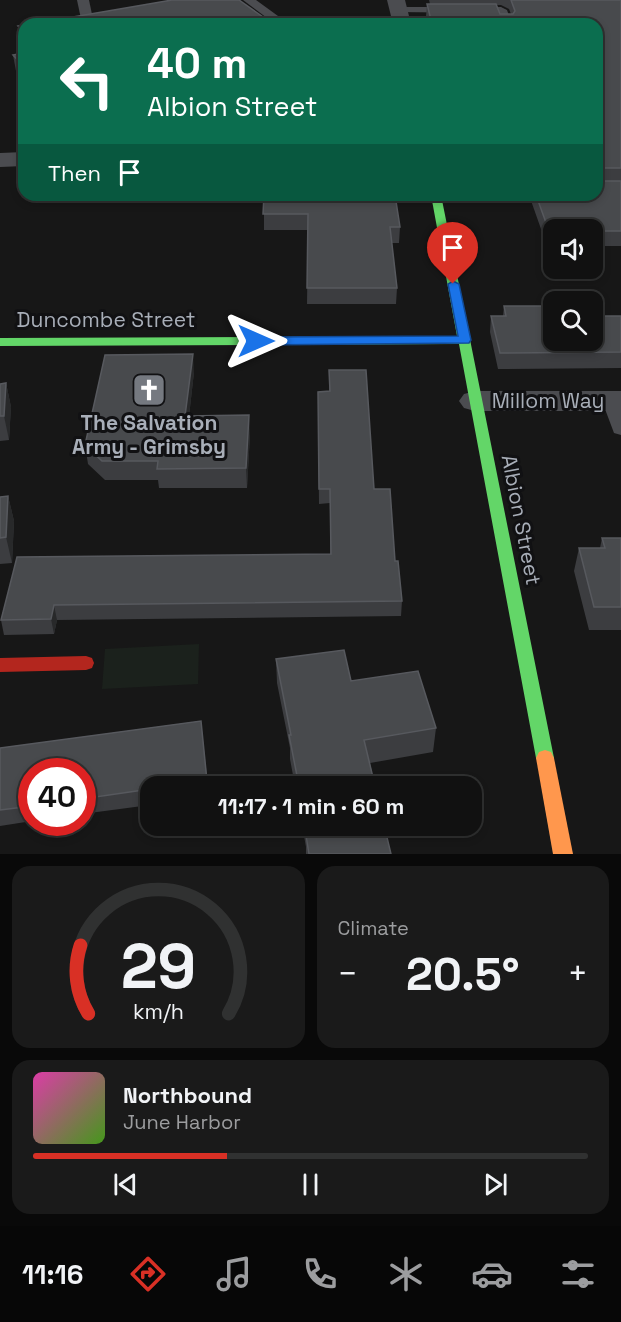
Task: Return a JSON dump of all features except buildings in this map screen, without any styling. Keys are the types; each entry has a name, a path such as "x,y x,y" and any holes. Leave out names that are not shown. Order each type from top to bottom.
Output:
{"street":[{"path":"0,160 18,159"},
{"name":"Albion Street","path":"437,201 563,854"},
{"name":"Duncombe Street","path":"0,342 465,340"},
{"name":"Millom Way","path":"476,401 618,410"},
{"path":"0,665 86,663"}],"lane":[{"path":"83,0 87,18"},
{"path":"249,0 274,18"},
{"path":"399,11 501,10 504,18"}],"shaded area":[{"path":"199,644 198,684 102,689 105,649"}],"traffic: fast":[{"path":"437,201 545,758"},
{"path":"0,342 465,340"}],"traffic: slow":[{"path":"545,758 563,854"}],"traffic: jam":[{"path":"0,665 86,663"}],"place":[{"name":"The Salvation Army - Grimsby","path":"149,390"}],"route":[{"path":"256,341 465,340 453,284"}]}
